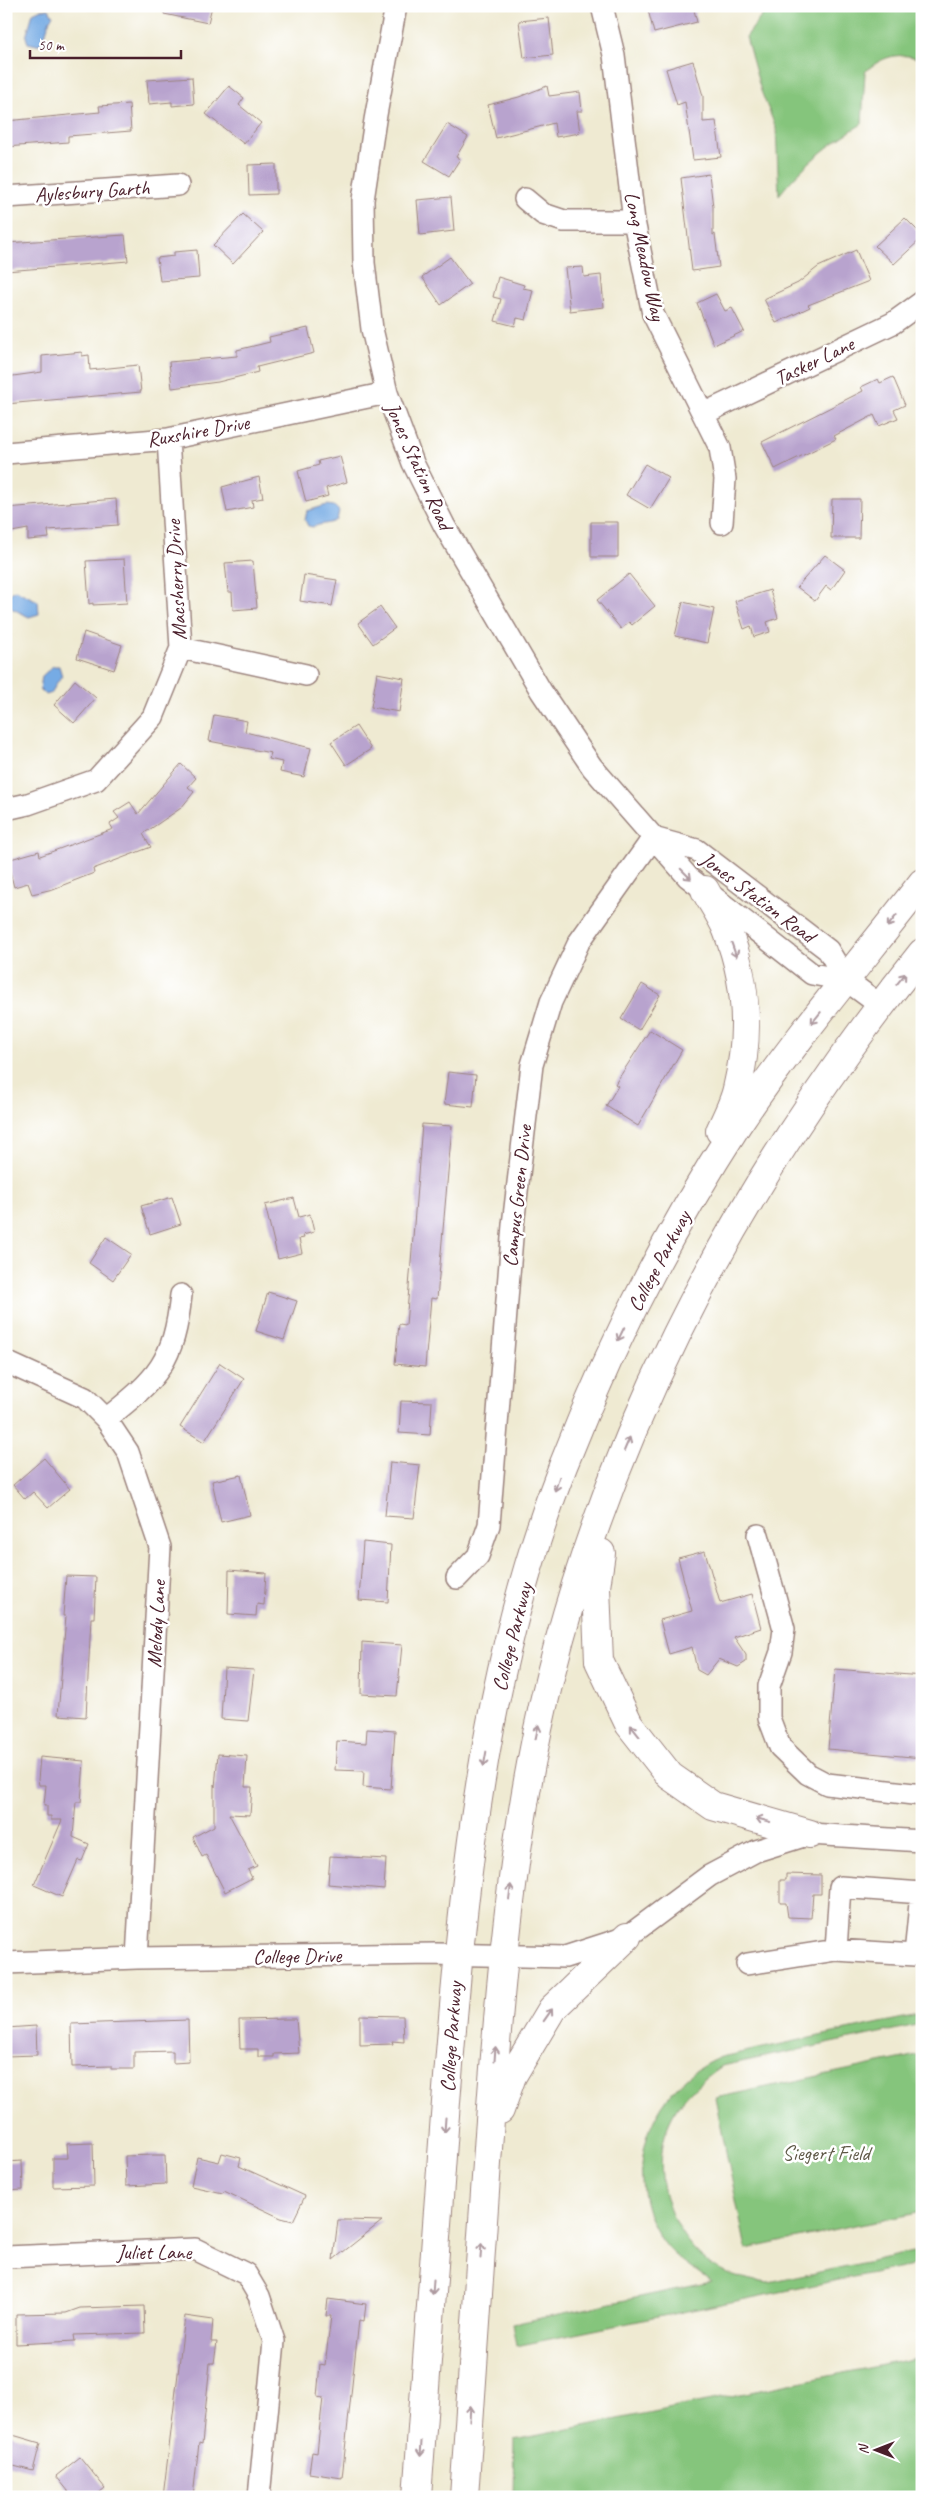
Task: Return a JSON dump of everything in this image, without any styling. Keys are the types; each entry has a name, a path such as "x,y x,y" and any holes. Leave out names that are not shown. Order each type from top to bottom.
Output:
{"main road":[{"name":"College Parkway","path":"417,2497 458,1954 474,1820 493,1717 521,1593 562,1468 603,1370 650,1276 691,1203 738,1124 800,1038 922,883"},
{"path":"691,1203 737,1090 746,1024 743,987 736,958 727,929 705,890"},
{"path":"464,2497 502,1956 513,1868 531,1761 567,1616 611,1482 656,1375 720,1248 798,1123 880,1005 922,953"},
{"path":"611,1482 596,1587 599,1661 630,1724 670,1776 713,1806 810,1834"},
{"path":"488,2155 512,2076 531,2040 552,2009 627,1937"}],"street":[{"name":"Jones Station Road","path":"396,6 375,120 363,200 366,272 372,328 387,393 414,463 444,525 541,691 592,766 688,877 812,974 846,980"},
{"name":"Long Meadow Way","path":"602,6 614,54 634,221 653,314 720,448 724,480 722,524"},
{"name":"Aylesbury Garth","path":"6,197 178,185"},
{"path":"525,199 543,214 564,221 634,221"},
{"name":"Tasker Lane","path":"703,414 892,323 922,302"},
{"name":"Ruxshire Drive","path":"6,453 168,439 387,393"},
{"name":"Macsherry Drive","path":"6,809 28,804 96,780 153,716 181,648 168,439"},
{"path":"181,648 306,675"},
{"name":"Jones Station Road","path":"653,838 697,850 828,950 846,980 880,1005"},
{"name":"Campus Green Drive","path":"458,1578 478,1556 489,1525 513,1225 532,1065 551,1002 579,942 653,838"},
{"path":"106,1419 138,1394 164,1364 177,1329 181,1295"},
{"name":"Melody Lane","path":"6,1362 85,1398 106,1419 128,1452 160,1547 137,1958"},
{"path":"758,1535 784,1629 781,1652 769,1686 769,1718 780,1746 808,1774 827,1784 922,1795"},
{"path":"810,1834 922,1841"},
{"name":"College Drive","path":"6,1963 137,1958 458,1954 565,1957 627,1937 710,1876 756,1850 810,1834"},
{"path":"747,1964 836,1950 915,1955 922,1894 840,1887 836,1950"},
{"name":"Juliet Lane","path":"6,2257 195,2249 246,2274 259,2296 274,2341 258,2497"}],"green space":[{"path":"769,6 922,6 922,60 906,56 892,57 878,62 865,72 862,124 838,139 817,156 797,174 779,195 776,128 761,91 746,37"},
{"path":"922,2014 922,2024 722,2066 694,2088 676,2109 665,2136 662,2178 666,2199 674,2219 685,2237 698,2253 714,2266 727,2273 768,2283 922,2250 922,2263 516,2346 512,2324 711,2282 667,2247 649,2215 643,2188 642,2161 648,2135 659,2111 675,2089 696,2071 721,2057"},
{"name":"Siegert Field","path":"922,2054 922,2212 746,2249 715,2098"},
{"path":"922,2357 922,2497 514,2497 515,2440"}],"water":[{"path":"49,9 53,16 50,19 43,42 37,45 28,43 26,37 33,13"},
{"path":"327,505 334,506 339,511 337,520 313,527 308,526 305,520 307,511"},
{"path":"15,590 38,601 39,614 29,617 7,606 6,596"},
{"path":"53,666 59,666 62,676 52,693 46,695 40,689 42,676"}],"building":[{"path":"165,6 212,6 208,23 164,14"},
{"path":"647,6 693,6 697,22 654,33"},
{"path":"549,18 553,55 524,58 519,21"},
{"path":"693,61 703,96 703,122 716,121 721,157 693,160 685,102 677,105 666,69"},
{"path":"192,77 194,104 172,106 172,102 149,104 147,80"},
{"path":"229,86 244,98 239,105 261,123 244,144 206,114"},
{"path":"547,86 549,96 580,92 582,111 577,111 580,133 556,137 554,123 496,138 488,105 519,97"},
{"path":"129,104 131,131 68,136 68,142 6,147 6,121 100,112 99,106"},
{"path":"447,124 468,137 456,157 460,159 449,176 424,161"},
{"path":"276,164 276,194 249,195 248,165"},
{"path":"709,174 713,207 713,235 715,234 719,267 692,271 681,178"},
{"path":"451,197 454,231 420,235 417,200"},
{"path":"243,214 263,232 233,264 213,245"},
{"path":"905,218 922,235 922,238 894,264 875,246"},
{"path":"125,235 128,261 6,271 6,243"},
{"path":"197,250 199,278 160,281 157,258 174,256 174,252"},
{"path":"856,250 869,281 808,305 810,307 776,323 764,299 798,283 818,267"},
{"path":"450,257 470,284 441,305 422,277"},
{"path":"583,267 584,277 601,275 604,307 570,311 565,268"},
{"path":"498,277 524,285 523,288 533,290 526,320 517,318 515,326 495,321 501,299 493,297"},
{"path":"716,294 725,311 732,308 744,331 714,345 697,303"},
{"path":"308,328 314,353 257,367 258,372 218,382 172,388 169,362 237,356 237,350 270,342 269,337"},
{"path":"82,352 82,356 89,355 90,370 138,365 141,392 6,404 6,377 42,372 42,356"},
{"path":"893,377 905,405 894,410 898,418 879,426 874,415 834,436 836,439 775,469 762,442 863,391 861,387 878,379 880,383"},
{"path":"340,456 347,482 326,488 328,496 306,502 298,471 319,465 318,461"},
{"path":"645,464 669,478 650,509 626,495"},
{"path":"259,477 263,498 252,500 253,507 227,512 222,487"},
{"path":"116,499 118,525 48,530 49,538 28,540 28,529 6,533 6,508"},
{"path":"832,499 860,499 859,538 831,538"},
{"path":"591,522 618,522 618,557 591,557"},
{"path":"825,555 845,570 831,590 826,586 815,601 797,587"},
{"path":"124,559 127,603 89,604 86,561"},
{"path":"253,561 257,608 233,610 232,592 228,592 225,563"},
{"path":"629,574 655,606 632,625 629,622 621,629 597,600"},
{"path":"304,575 337,580 332,606 300,601"},
{"path":"770,590 778,618 767,622 770,632 754,637 751,626 744,629 735,601"},
{"path":"683,602 714,609 707,643 675,636"},
{"path":"380,607 395,628 373,644 358,623"},
{"path":"84,632 122,645 114,670 77,658"},
{"path":"377,673 404,678 399,712 371,707"},
{"path":"75,680 96,698 74,723 54,705"},
{"path":"214,715 247,721 245,732 311,748 304,777 280,772 282,762 269,759 271,753 209,741"},
{"path":"356,726 371,749 346,765 331,742"},
{"path":"181,764 196,778 188,787 194,792 181,808 143,834 151,847 93,869 94,873 53,889 32,894 28,883 14,887 7,860 39,851 40,856 113,829 110,824 119,818 114,812 130,802 138,814"},
{"path":"642,984 660,995 639,1030 621,1019"},
{"path":"650,1030 682,1050 638,1126 606,1106 618,1086 615,1084"},
{"path":"448,1072 476,1075 473,1107 444,1104"},
{"path":"422,1124 452,1126 437,1299 431,1298 425,1367 395,1364 399,1324 406,1325"},
{"path":"172,1197 181,1224 150,1234 141,1206"},
{"path":"294,1198 299,1217 310,1214 314,1232 303,1235 304,1238 299,1239 302,1253 278,1259 265,1205"},
{"path":"106,1237 131,1254 113,1280 89,1263"},
{"path":"268,1292 297,1301 284,1340 256,1331"},
{"path":"220,1363 244,1379 204,1442 180,1427"},
{"path":"401,1401 432,1402 430,1435 399,1433"},
{"path":"44,1458 70,1489 48,1508 33,1492 25,1499 13,1485"},
{"path":"390,1462 420,1465 414,1518 385,1516"},
{"path":"241,1475 250,1515 221,1522 212,1481"},
{"path":"363,1542 391,1545 388,1602 359,1600"},
{"path":"705,1551 720,1603 752,1594 761,1628 734,1637 746,1655 746,1662 738,1667 719,1659 706,1675 697,1670 692,1647 669,1654 660,1620 692,1611 678,1558"},
{"path":"229,1570 266,1573 264,1605 257,1604 256,1616 228,1614"},
{"path":"66,1576 96,1577 94,1618 91,1618 86,1717 58,1715 66,1616 63,1616"},
{"path":"362,1642 402,1645 397,1696 361,1694"},
{"path":"224,1668 254,1670 248,1721 221,1719"},
{"path":"835,1669 922,1676 922,1758 828,1749"},
{"path":"367,1729 395,1731 391,1789 363,1787 364,1771 335,1770 337,1741 366,1743"},
{"path":"218,1754 247,1756 245,1787 252,1787 250,1815 229,1814 257,1866 248,1870 252,1878 225,1892 206,1855 202,1857 193,1837 214,1826 214,1784 215,1787"},
{"path":"40,1757 84,1761 81,1802 76,1802 73,1837 89,1844 82,1861 78,1860 62,1897 34,1885 62,1820 51,1820 51,1816 47,1816 47,1805 44,1805 46,1785 39,1785 38,1780"},
{"path":"330,1856 386,1859 384,1889 328,1884"},
{"path":"786,1874 821,1875 821,1894 813,1894 811,1918 788,1917 786,1903 780,1903 780,1880 786,1880"},
{"path":"360,2015 403,2016 404,2042 392,2041 393,2044 360,2045"},
{"path":"296,2019 299,2053 274,2054 274,2057 258,2057 258,2049 240,2049 239,2020"},
{"path":"188,2020 189,2062 173,2063 173,2051 134,2052 134,2069 111,2069 111,2066 72,2067 71,2024"},
{"path":"36,2026 37,2055 6,2056 6,2028"},
{"path":"93,2143 94,2186 53,2187 53,2158 68,2158 67,2144"},
{"path":"222,2153 241,2158 239,2166 305,2196 293,2221 281,2218 224,2191 223,2193 191,2186 197,2157 219,2162"},
{"path":"165,2155 166,2184 126,2186 125,2156"},
{"path":"22,2161 23,2190 6,2191 6,2162"},
{"path":"338,2220 347,2220 382,2221 333,2260"},
{"path":"328,2299 366,2304 364,2321 359,2320 342,2478 309,2473 312,2452 317,2453 323,2398 317,2397 320,2364 325,2365 331,2316 326,2316"},
{"path":"144,2306 145,2333 74,2335 75,2341 16,2344 16,2314 66,2313 80,2308"},
{"path":"185,2316 213,2320 211,2342 217,2342 214,2363 210,2363 202,2444 199,2443 193,2497 163,2497"},
{"path":"6,2433 40,2443 33,2471 6,2464"},
{"path":"80,2457 105,2488 94,2497 73,2497 56,2476"}]}
